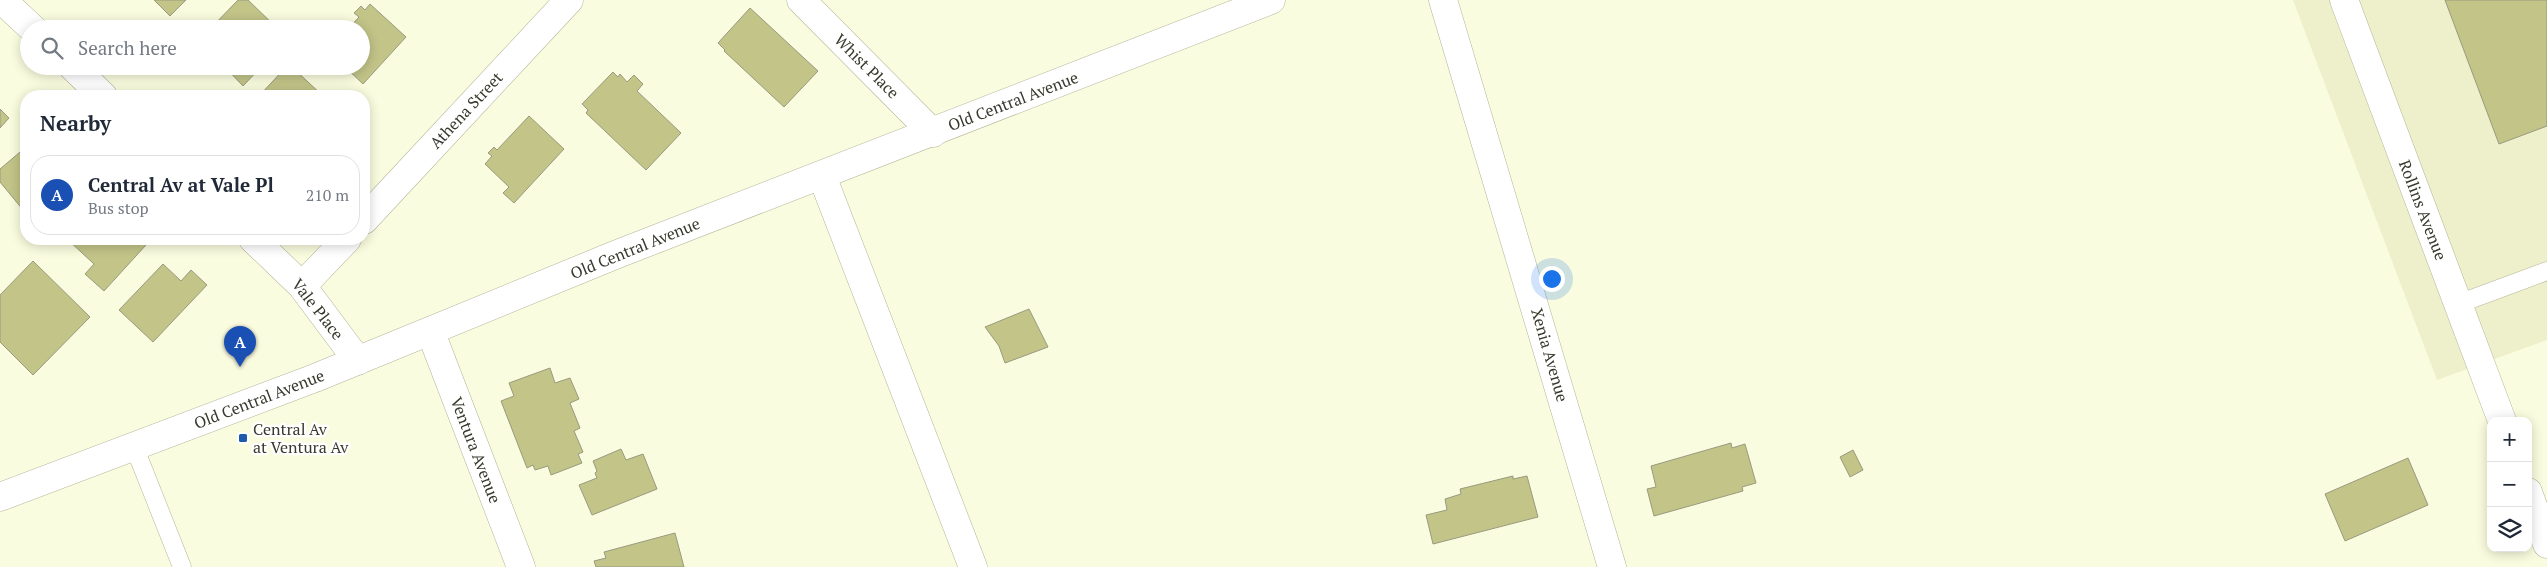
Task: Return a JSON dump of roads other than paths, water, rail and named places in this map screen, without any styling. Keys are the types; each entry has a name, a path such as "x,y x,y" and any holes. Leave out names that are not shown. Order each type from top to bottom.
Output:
{"street":[{"path":"2,0 23,20"},
{"name":"Athena Street","path":"370,214 569,0"},
{"name":"Whist Place","path":"801,0 933,132"},
{"name":"Old Central Avenue","path":"0,497 431,333 615,255 1271,0"},
{"name":"Xenia Avenue","path":"1443,0 1612,567"},
{"name":"Rollins Avenue","path":"2344,0 2500,417"},
{"path":"81,75 97,90"},
{"path":"822,176 973,567"},
{"name":"Vale Place","path":"259,245 302,286 358,361"},
{"path":"302,286 341,245"},
{"name":"Ventura Avenue","path":"431,333 521,567"},
{"path":"2532,503 2547,544"}],"lane":[{"path":"2458,304 2547,271"},
{"path":"134,446 182,567"}],"place":[{"name":"Central Av at Vale Pl","path":"240,367"},
{"name":"Central Av at Ventura Av","path":"243,438"}]}
